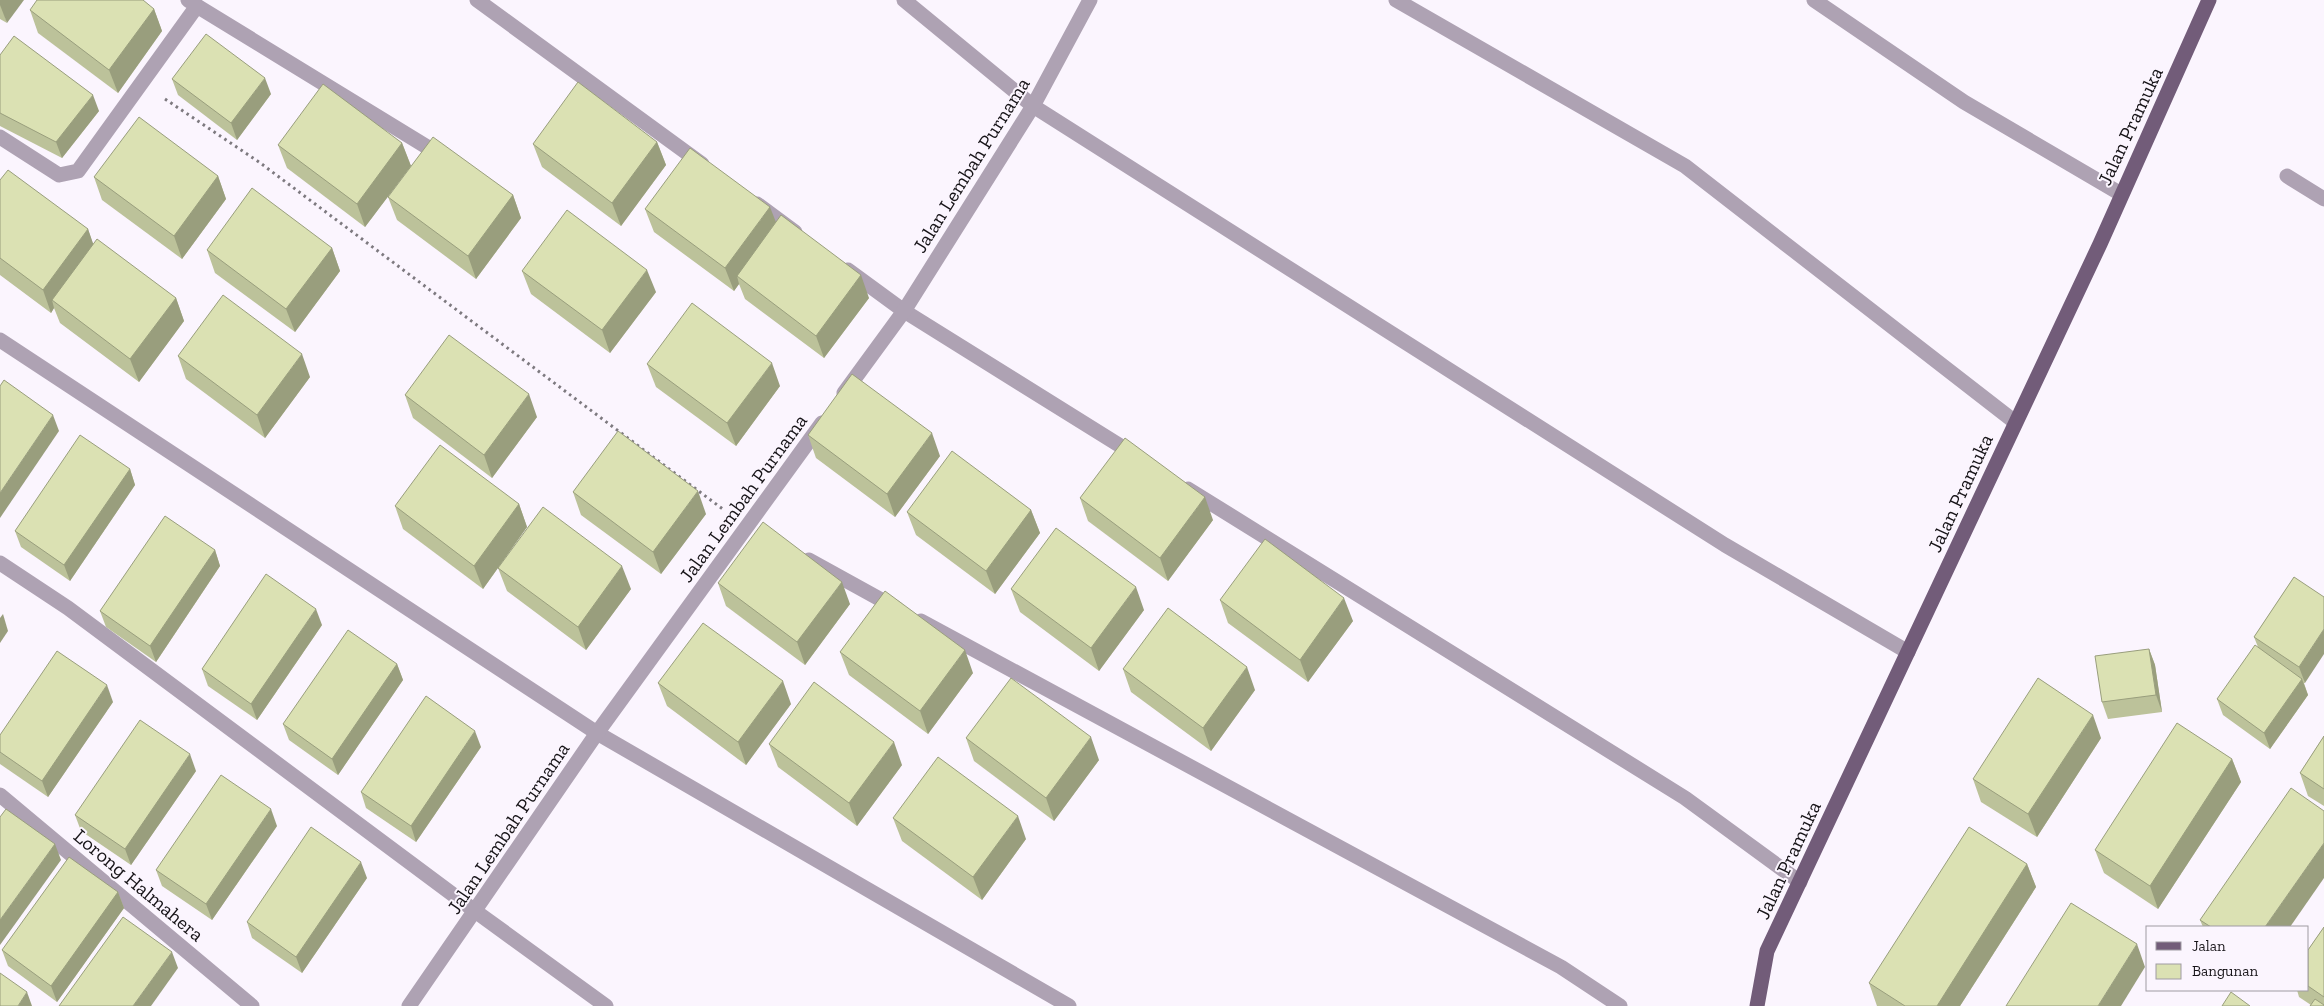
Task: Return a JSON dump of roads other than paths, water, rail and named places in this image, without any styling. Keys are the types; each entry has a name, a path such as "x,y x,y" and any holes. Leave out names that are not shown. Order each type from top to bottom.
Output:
{"main road":[{"name":"Jalan Pramuka","path":"1757,1006 1767,951 2100,244 2209,0"}],"street":[{"path":"476,0 710,170"},
{"path":"904,0 1033,106 1725,545 1908,652"},
{"name":"Jalan Lembah Purnama","path":"409,1006 597,733 904,311 1033,106 1090,0"},
{"path":"1396,0 1685,166 2015,422"},
{"path":"1814,0 1964,102 2121,194"},
{"path":"0,137 59,175 69,175 78,171 142,84 192,3 432,150"},
{"path":"2287,176 2324,199"},
{"path":"742,194 807,241"},
{"path":"839,264 904,311 1147,463"},
{"path":"0,340 597,733 1069,1006"},
{"path":"1172,479 1685,798 1800,882"},
{"path":"746,526 764,536"},
{"path":"799,555 1561,967 1620,1006"},
{"path":"0,563 68,608 475,911 606,1006"},
{"name":"Lorong Halmahera","path":"0,795 252,1006"}]}
